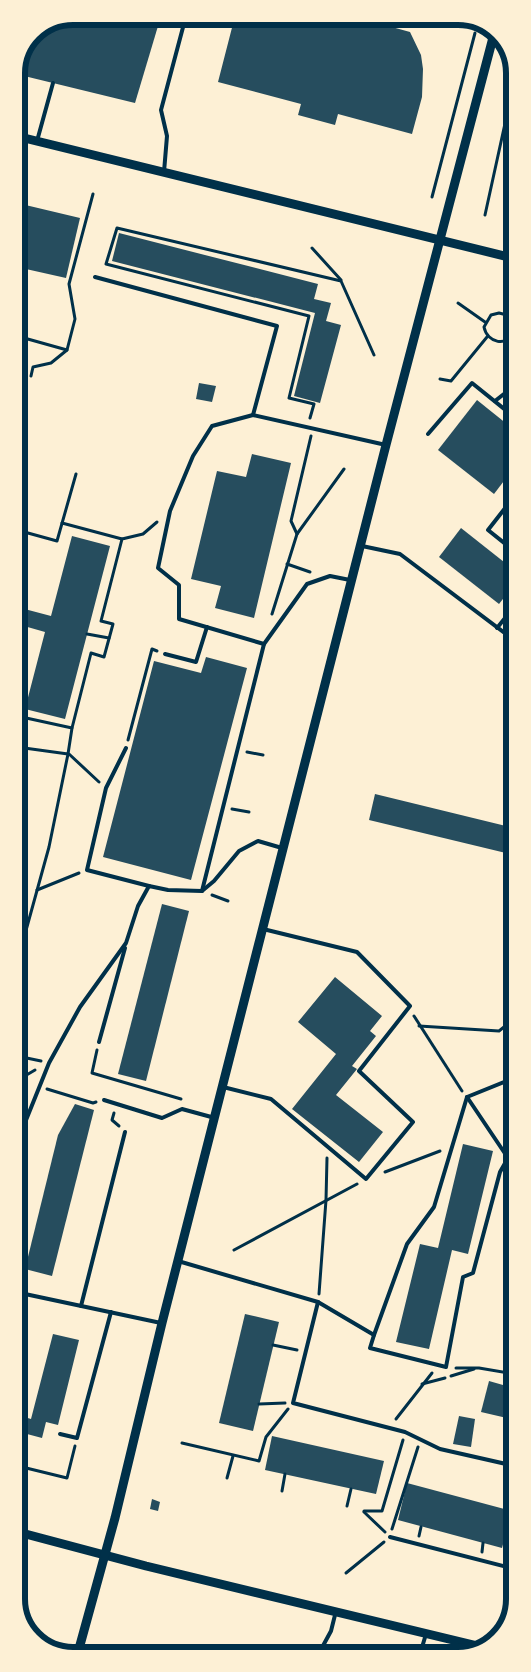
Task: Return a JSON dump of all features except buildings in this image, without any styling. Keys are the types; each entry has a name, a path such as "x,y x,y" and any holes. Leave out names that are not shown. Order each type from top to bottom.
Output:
{"street":[{"path":"79,1647 223,1087 282,848 492,40"},
{"path":"25,138 506,256"},
{"path":"25,1534 471,1645"}],"lane":[{"path":"164,172 167,136 162,110 184,25"},
{"path":"36,141 54,83"},
{"path":"95,277 277,326 253,415"},
{"path":"428,434 472,383 506,410"},
{"path":"495,401 506,392"},
{"path":"264,644 179,619 179,585 158,568 170,511 193,456 212,426 253,415 386,445"},
{"path":"506,507 488,530 506,544"},
{"path":"362,546 400,554 506,634"},
{"path":"202,891 264,644 308,584 330,576 352,581"},
{"path":"497,628 506,617"},
{"path":"165,654 196,662 207,627"},
{"path":"126,748 106,788 86,870 168,890 202,891 214,881 239,851 258,841 282,848"},
{"path":"99,1042 126,943 138,906 149,886"},
{"path":"223,1087 271,1099 366,1179 413,1122 359,1071 410,1006 357,952 263,929"},
{"path":"25,1122 49,1063 80,1007 126,943"},
{"path":"506,1081 467,1098 434,1207 407,1244 370,1348 446,1367 463,1277 473,1272 506,1161"},
{"path":"467,1098 506,1155"},
{"path":"104,1100 162,1118 182,1109 214,1118"},
{"path":"81,1306 125,1132"},
{"path":"178,1261 318,1302 374,1335"},
{"path":"25,1294 162,1324"},
{"path":"318,1302 293,1403 405,1432 440,1449 506,1464"},
{"path":"60,1434 77,1438 111,1312"},
{"path":"390,1537 506,1567"},
{"path":"322,1647 331,1631 336,1611"},
{"path":"422,1647 426,1634"},
{"path":"191,1647 204,1647"}],"path":[{"path":"432,197 477,29"},
{"path":"485,214 506,124"},
{"path":"31,376 33,367 51,362 67,350 75,319 69,284 93,194"},
{"path":"308,428 314,404 289,398 309,316 106,264 117,228 341,281"},
{"path":"312,248 341,281 374,354"},
{"path":"458,303 485,322"},
{"path":"506,315 499,312 491,315 485,322 484,327 487,337 493,341 506,340"},
{"path":"440,380 451,381 487,337"},
{"path":"25,338 67,350"},
{"path":"297,534 291,521 313,429"},
{"path":"272,617 297,534 344,468"},
{"path":"25,532 57,541 76,474"},
{"path":"62,523 122,539 143,534"},
{"path":"25,935 49,847 72,728 91,653 104,657 113,624 101,621 122,539"},
{"path":"287,564 311,573"},
{"path":"87,634 109,638"},
{"path":"126,748 152,649 165,654"},
{"path":"25,718 72,728"},
{"path":"25,747 68,754 106,788"},
{"path":"237,750 263,756"},
{"path":"223,807 249,812"},
{"path":"38,890 86,870"},
{"path":"202,891 228,901"},
{"path":"410,1006 419,1026 467,1098"},
{"path":"419,1026 499,1031 506,1025"},
{"path":"99,1042 92,1073 184,1100"},
{"path":"25,1058 49,1063"},
{"path":"39,1087 93,1103 104,1100"},
{"path":"118,1104 112,1120 125,1132"},
{"path":"318,1302 326,1200 327,1146"},
{"path":"234,1250 366,1179 452,1146"},
{"path":"504,1164 506,1173"},
{"path":"273,1345 306,1352"},
{"path":"389,1429 422,1384 439,1366"},
{"path":"446,1367 480,1368 506,1373"},
{"path":"422,1384 480,1368"},
{"path":"259,1404 293,1403"},
{"path":"182,1443 259,1461 266,1437 293,1403"},
{"path":"390,1537 364,1511 382,1510 405,1432"},
{"path":"25,1468 67,1478 77,1438"},
{"path":"346,1573 390,1537 420,1440"},
{"path":"227,1478 233,1456"},
{"path":"282,1491 286,1474"},
{"path":"347,1506 351,1489"}]}
